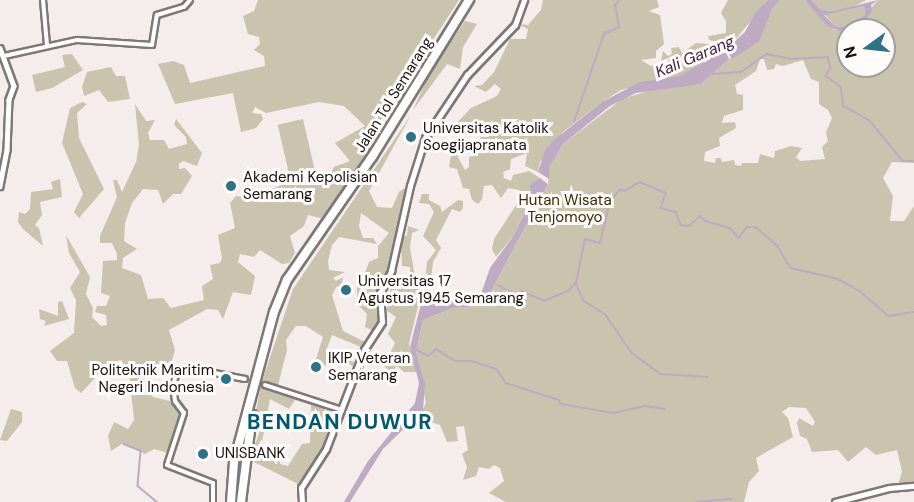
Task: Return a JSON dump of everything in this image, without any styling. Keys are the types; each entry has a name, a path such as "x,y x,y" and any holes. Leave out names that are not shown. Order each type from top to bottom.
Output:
{"highway":[{"name":"Jalan Tol Semarang","path":"233,502 239,462 277,315 290,282 380,152 471,0"},
{"name":"Jalan Tol Semarang","path":"233,502 234,462 274,312 287,280 372,157 471,0"},
{"path":"241,502 253,408"}],"main road":[{"path":"302,502 301,488 320,457 342,410 369,339 382,322 380,292 391,272 410,186 425,138 467,75 515,25 524,0"},
{"path":"0,48 14,86 9,100 7,150 0,186"},
{"path":"835,502 889,488 914,486"}],"street":[{"path":"43,0 47,45"},
{"path":"4,56 77,40 152,45 157,15 183,7 190,0"},
{"path":"213,502 213,483 167,465 184,413 175,401 173,385 177,372 189,368 245,379"},
{"path":"265,385 342,410"}],"green space":[{"path":"258,0 459,0 377,126 380,135 338,200 324,219 308,215 304,226 290,236 295,253 289,263 282,264 260,250 254,257 240,254 238,262 255,276 251,295 233,292 223,319 218,310 207,309 169,330 175,350 171,363 162,363 154,375 139,380 153,397 170,401 181,409 168,453 154,449 145,454 122,444 111,451 108,436 114,422 128,429 134,420 129,372 121,360 109,363 81,393 75,388 67,361 57,361 50,351 74,333 76,300 70,288 80,272 69,253 66,235 90,277 86,294 93,308 92,317 101,326 107,325 106,315 95,312 97,306 106,306 110,296 101,293 103,261 117,260 117,254 112,243 100,243 100,236 117,197 113,180 117,180 122,192 136,162 139,145 135,104 146,121 155,120 148,133 150,140 164,140 169,149 187,144 186,137 174,125 176,119 202,153 197,166 183,161 179,164 179,169 185,168 192,176 181,194 173,194 163,204 158,190 143,189 132,203 125,223 124,241 137,249 123,258 122,268 141,275 148,299 163,298 171,308 204,300 202,286 213,279 210,265 220,263 222,258 218,235 235,228 230,203 236,196 254,197 288,182 328,178 334,167 350,161 335,143 365,126 344,106 319,102 266,113 255,107 252,113 261,114 263,119 256,128 241,132 233,93 175,104 158,64 173,61 184,65 190,83 265,66 264,56 254,50 260,44 259,37 248,34 243,16 254,11"},
{"path":"543,0 657,0 659,7 649,11 660,15 664,44 656,51 656,58 641,60 651,66 661,61 663,51 668,56 672,54 671,48 679,47 682,53 696,43 708,44 715,57 679,76 621,90 602,102 563,132 540,162 538,172 525,166 527,153 511,159 510,169 503,172 504,178 511,181 513,175 529,171 540,178 514,235 496,257 492,249 494,239 520,199 519,190 508,188 501,198 492,185 484,186 482,199 478,204 472,200 469,189 463,188 457,169 449,167 453,144 456,141 462,150 458,157 465,170 469,167 469,157 484,151 480,137 489,137 486,130 490,124 485,123 474,130 467,125 453,133 450,130 471,108 497,96 501,89 495,84 486,92 474,86 482,85 494,72 510,39 526,39 528,29 518,24 528,25 541,10"},
{"path":"728,0 768,0 731,45 709,40 708,36 726,33 726,21 721,13"},
{"name":"Hutan Wisata Tenjomoyo","path":"780,0 805,0 836,30 836,78 896,78 896,18 863,18 878,0 914,0 914,163 892,162 883,178 893,196 890,221 904,221 914,206 914,482 898,484 902,472 897,450 876,455 866,447 848,462 838,450 812,452 807,439 800,436 797,423 799,418 813,426 815,422 806,408 789,407 782,412 788,418 793,437 756,458 759,471 749,482 744,502 506,502 489,493 504,481 500,468 494,465 489,469 479,467 476,476 463,480 467,467 462,454 468,450 464,426 456,427 458,441 447,442 440,425 418,418 426,403 416,353 423,320 453,308 470,307 489,295 548,184 550,166 563,144 622,99 661,87 701,84 729,59 760,41 772,9","holes":["760,59 764,59 767,70 774,69 776,64 783,66 803,60 811,79 819,82 819,104 828,110 832,118 826,132 828,141 822,147 825,159 800,161 796,157 802,148 791,146 775,151 774,158 760,154 758,163 742,163 741,166 735,165 734,160 722,162 721,158 716,158 715,163 704,161 705,152 720,146 719,138 736,128 735,122 722,123 724,116 743,110 743,95 737,94 735,85 756,71"]},
{"path":"812,0 866,0 851,8 834,11 821,10"},
{"path":"864,6 865,15 860,18 836,18 836,26 824,14"},
{"path":"465,21 477,24 463,47 460,69 447,64 413,110 430,72"},
{"path":"72,54 83,70 52,88 36,92 32,75 65,67 62,55"},
{"path":"111,67 116,76 125,76 130,99 108,102 99,90 84,96 82,87 87,72"},
{"path":"82,102 87,104 77,113 79,138 104,189 79,218 74,212 83,194 62,143 70,108"},
{"path":"411,115 369,191 377,207 392,208 399,192 409,185 399,238 378,296 381,320 374,331 365,327 367,314 358,305 358,277 363,278 369,262 378,258 378,246 389,233 361,213 359,226 363,238 373,238 377,244 339,237 332,245 328,261 329,270 345,272 333,278 336,281 343,277 341,288 337,286 332,295 343,331 365,342 361,347 332,335 326,351 354,362 353,366 339,360 326,366 315,362 323,337 306,326 296,326 286,340 287,350 277,389 328,405 328,412 334,416 331,423 326,424 328,438 298,484 254,462 252,454 260,430 253,425 262,381 293,289","holes":["270,399 289,409 295,400 311,405 310,443 302,444 288,466 280,464 278,450 267,451 262,442"]},
{"path":"303,119 314,168 289,174 278,125"},
{"path":"60,179 62,197 40,202 42,215 35,225 39,228 43,246 18,222 19,212 25,214 30,209 31,192 53,189 51,182"},
{"path":"422,194 429,194 429,200 440,206 442,212 458,200 463,201 463,208 460,212 452,209 436,240 441,248 433,262 430,289 419,302 409,344 417,372 404,372 397,366 391,372 384,366 395,343 388,334 396,317 385,309 389,306 391,279 403,285 411,279 410,267 402,266 402,236 407,236 408,226 419,230 412,233 410,248 417,288 425,283 427,262 436,250 423,236 434,212 429,204 419,203"},
{"path":"341,288 350,291 348,296 339,293"},
{"path":"62,301 69,319 44,326 46,321 40,319 39,309 58,316 58,302"},
{"path":"11,409 22,412 22,422 7,441 0,440"}],"shaded area":[{"path":"768,0 780,0 772,9 760,41 732,59 726,49 745,32 755,13"},
{"path":"805,0 812,0 821,10 834,11 878,0 871,5 872,11 867,18 860,18 865,15 864,6 824,15 836,26 836,29 827,26"},
{"path":"725,51 729,59 701,84 636,93 610,106 563,144 550,166 549,179 538,172 545,150 554,140 602,102 640,82 679,76"},
{"path":"540,178 548,184 489,295 469,307 453,308 423,320 416,353 425,384 423,410 383,449 350,502 344,502 368,461 415,403 419,383 410,347 422,300 430,295 477,297 481,294 490,268 514,235 530,201 530,185"}],"waterway":[{"path":"574,122 604,34 619,27 615,5 620,0"},
{"path":"713,74 741,72 767,54 791,59 828,57 831,68 826,76 841,87 844,106 870,121 903,161 914,161"},
{"path":"498,285 517,295 522,291 544,301 568,291 576,283 585,239 600,243 610,202 620,189 625,191 640,182 666,193 661,208 676,212 681,225 689,226 700,216 705,221 730,228 739,238 747,227 756,227 777,245 791,268 838,279 860,291 889,316 914,312"},
{"path":"576,283 584,301 606,315 632,353 661,374 708,377"},
{"path":"415,349 428,356 436,349 455,361 472,361 497,369 506,383 559,400 561,404 613,413 646,406 665,409"},
{"path":"124,444 141,451 138,486 157,502"},
{"path":"696,502 731,499"}],"tunnel":[{"path":"245,379 265,385"}],"place":[{"name":"Universitas Katolik Soegijapranata","path":"411,137"},
{"name":"Akademi Kepolisian Semarang","path":"231,186"},
{"name":"Universitas 17 Agustus 1945 Semarang","path":"346,290"},
{"name":"IKIP Veteran Semarang","path":"316,367"},
{"name":"Politeknik Maritim Negeri Indonesia","path":"226,379"},
{"name":"UNISBANK","path":"203,454"}],"district":[{"name":"BENDAN DUWUR","path":"340,422"}],"water label":[{"name":"Kali Garang","path":"695,57"}]}
